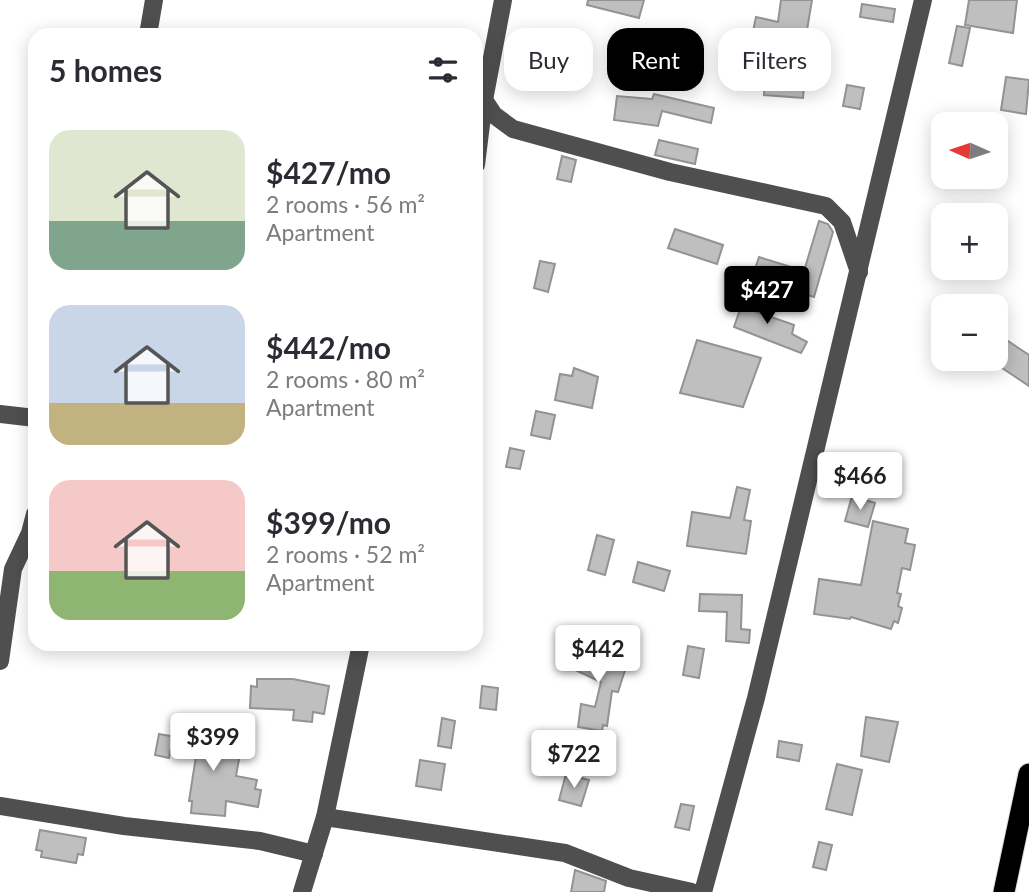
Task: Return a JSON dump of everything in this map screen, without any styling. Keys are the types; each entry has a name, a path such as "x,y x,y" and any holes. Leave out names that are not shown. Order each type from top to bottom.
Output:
{"highway":[{"path":"1004,892 1029,774"}],"street":[{"path":"149,28 153,0"},
{"path":"483,108 503,0"},
{"path":"703,892 757,698 923,0"},
{"path":"484,100 494,115 513,129 670,172 826,206 842,222 859,273"},
{"path":"0,414 28,417"},
{"path":"0,661 13,569 28,537"},
{"path":"302,892 325,817 360,651"},
{"path":"0,806 124,826 260,841 314,854"},
{"path":"325,817 565,853 615,874 692,892"}],"building":[{"path":"588,0 644,0 639,18 587,5"},
{"path":"781,0 812,0 807,28 754,28 756,17 778,22"},
{"path":"969,0 1017,0 1013,33 965,25"},
{"path":"862,4 895,9 893,22 860,17"},
{"path":"957,26 970,28 962,66 949,63"},
{"path":"1006,77 1029,80 1026,114 1001,110"},
{"path":"847,85 864,88 860,109 843,106"},
{"path":"764,91 804,91 803,98 764,95"},
{"path":"654,94 714,108 711,123 662,111 658,126 614,120 617,96 652,99"},
{"path":"659,140 698,149 695,164 655,155"},
{"path":"562,156 576,160 571,182 557,179"},
{"path":"819,221 828,224 833,232 814,297 752,278 759,257 804,271"},
{"path":"675,229 723,245 717,264 668,248"},
{"path":"540,261 555,264 548,292 534,288"},
{"path":"746,292 759,296 754,311 794,325 792,334 807,342 801,353 734,327"},
{"path":"697,340 761,358 743,407 680,393"},
{"path":"1008,341 1029,355 1029,386 1006,371"},
{"path":"574,368 598,377 592,408 555,400 560,374 572,376"},
{"path":"536,411 555,415 550,439 531,435"},
{"path":"510,448 524,451 520,469 506,467"},
{"path":"737,487 750,490 744,520 751,521 746,554 687,546 692,512 730,518"},
{"path":"852,496 875,503 868,527 845,521"},
{"path":"873,521 908,529 905,543 915,545 910,570 902,568 897,593 901,594 898,606 902,608 898,623 894,621 891,629 851,617 814,614 819,579 861,585"},
{"path":"597,535 614,540 605,575 588,570"},
{"path":"638,562 670,571 664,591 633,582"},
{"path":"700,594 742,595 741,629 750,630 749,643 726,641 727,612 699,611"},
{"path":"584,641 603,649 598,659 607,662 609,657 617,659 616,664 626,667 618,692 612,691 607,726 603,725 602,731 578,727 581,704 595,707 601,682 571,668"},
{"path":"688,646 704,649 699,678 683,675"},
{"path":"257,679 293,679 329,686 324,714 313,712 312,722 293,720 294,710 250,708 251,686 257,687"},
{"path":"482,686 498,688 496,710 480,708"},
{"path":"866,717 898,722 889,762 861,756"},
{"path":"442,718 455,721 451,748 438,746"},
{"path":"159,734 199,741 200,735 242,743 236,776 257,780 255,789 261,790 258,807 226,801 225,816 191,813 192,801 189,801 196,756 170,751 169,758 155,755"},
{"path":"779,741 802,745 799,761 777,757"},
{"path":"420,760 445,764 441,790 416,786"},
{"path":"837,764 862,770 852,815 826,809"},
{"path":"566,774 589,780 581,806 559,800"},
{"path":"681,804 694,806 689,830 675,827"},
{"path":"40,830 86,838 83,855 78,854 76,863 41,857 42,851 36,850"},
{"path":"819,842 832,845 826,870 813,867"},
{"path":"575,870 606,881 604,892 571,892"}]}
